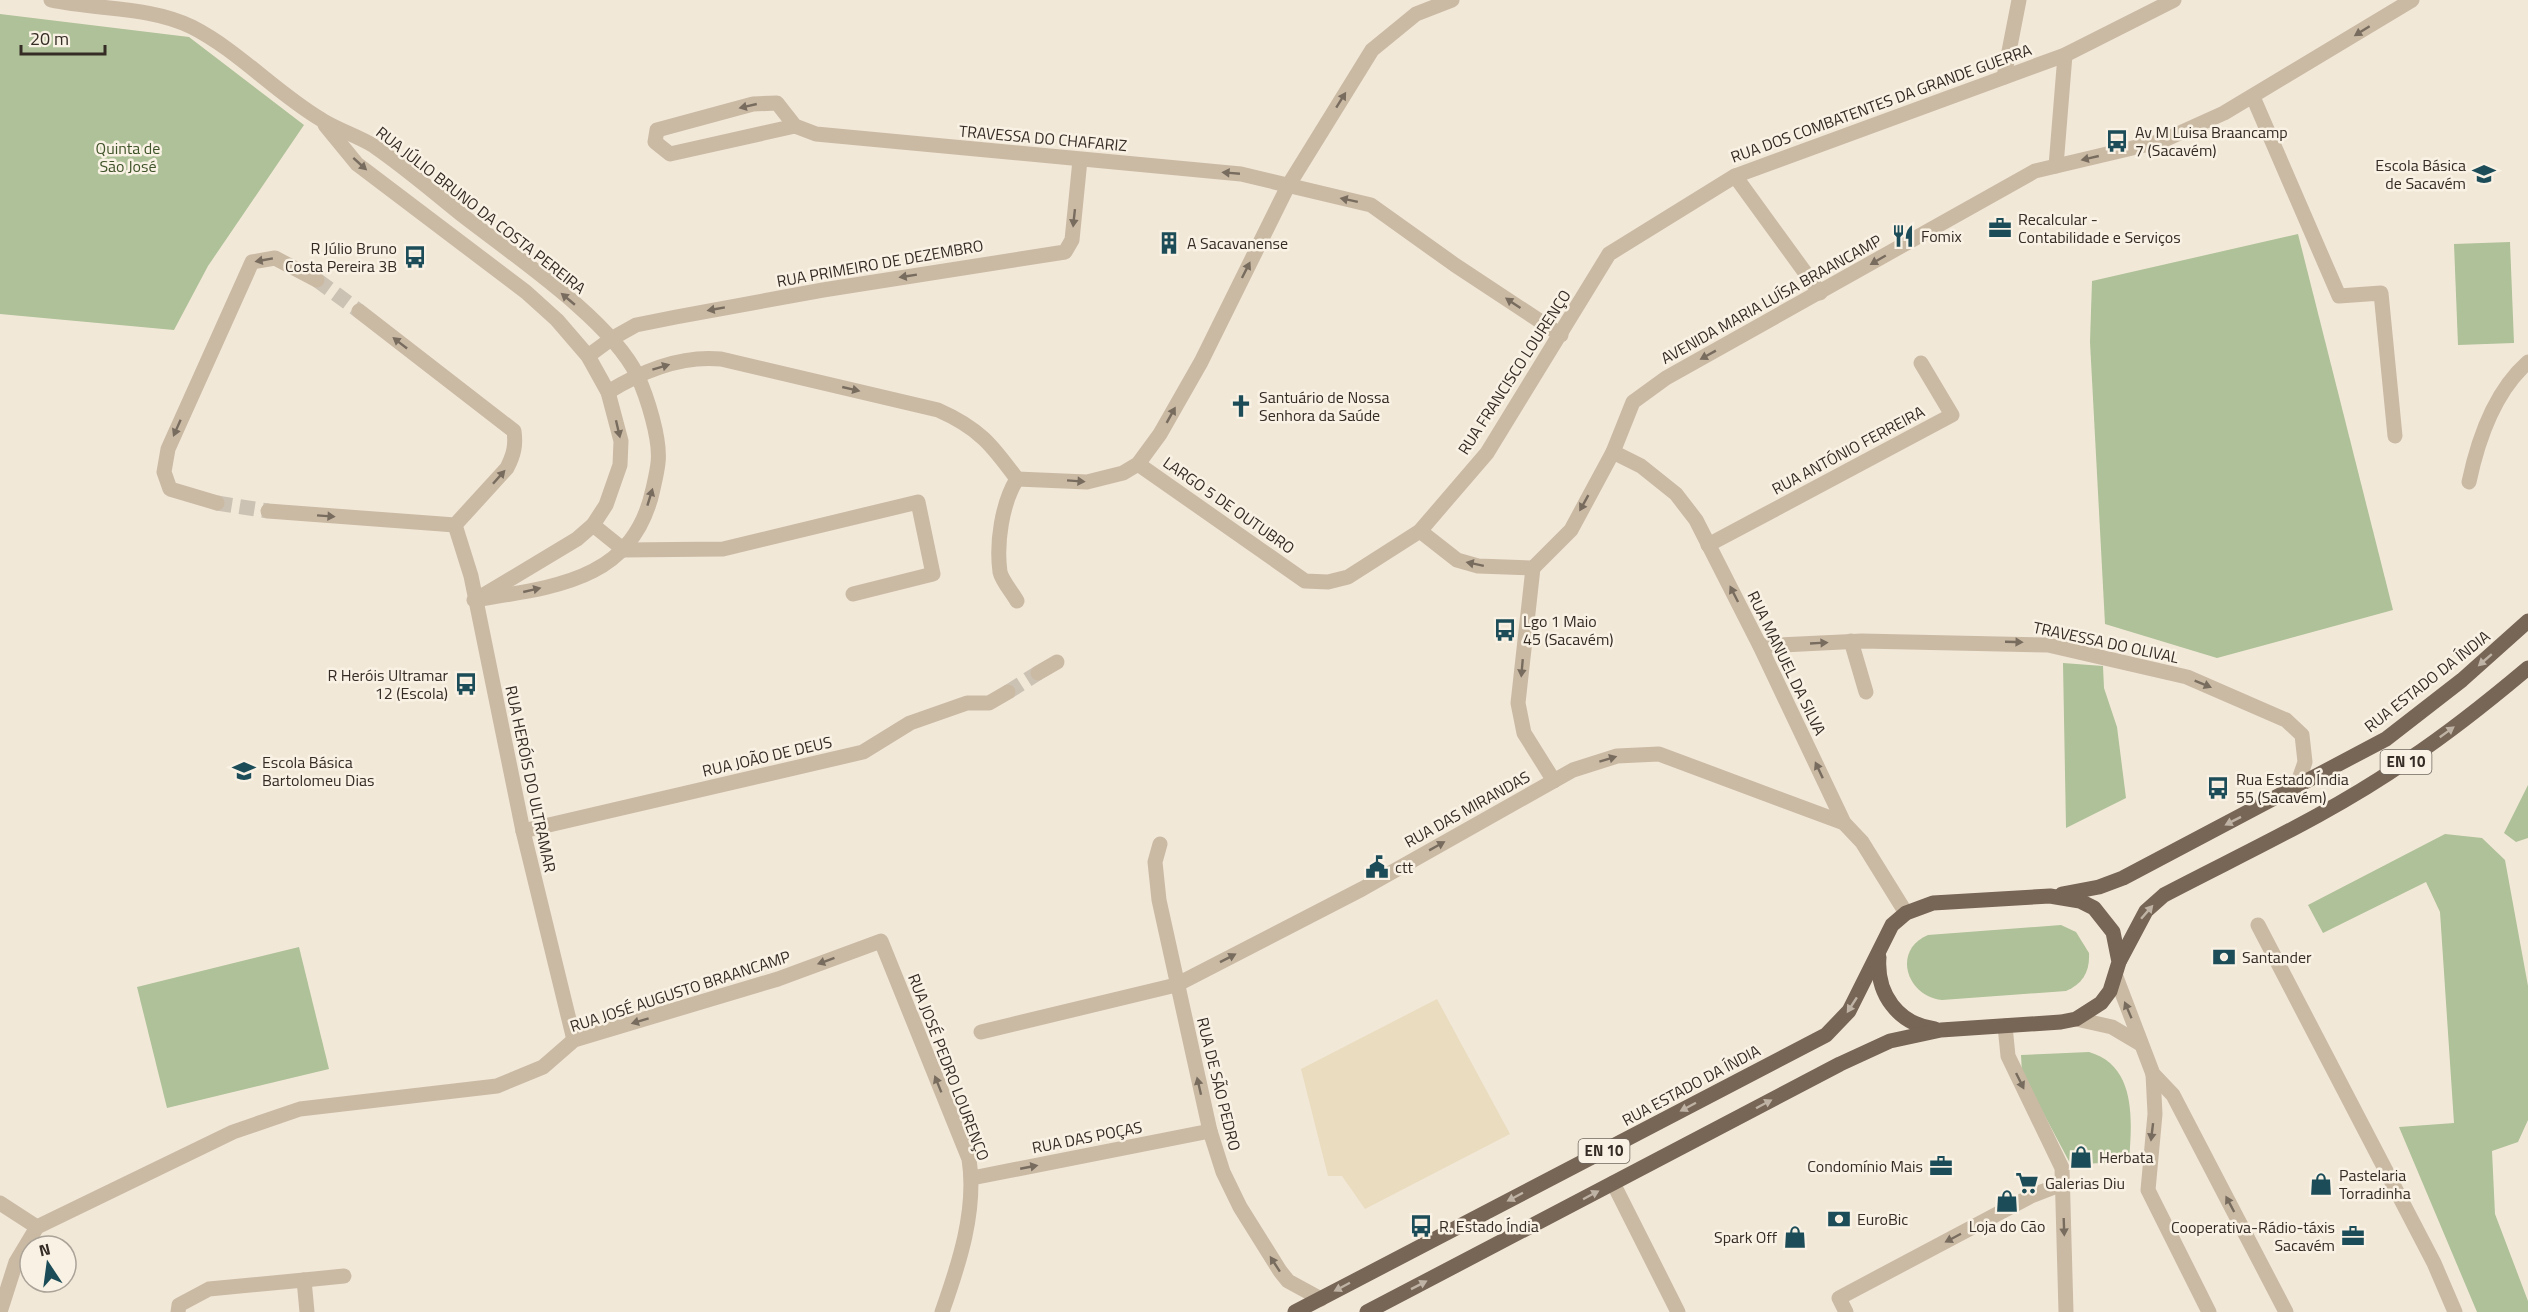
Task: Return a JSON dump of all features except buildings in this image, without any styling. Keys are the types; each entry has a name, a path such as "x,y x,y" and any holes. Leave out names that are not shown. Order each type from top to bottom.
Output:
{"main road":[{"name":"RUA ESTADO DA ÍNDIA","path":"2050,896 2110,884 2386,739 2462,680 2528,621"},
{"name":"EN 10","path":"1367,1312 1873,1048 1903,1037 1941,1030 2076,1019 2101,1003 2146,911 2164,896 2331,808 2408,761 2483,706 2528,668"},
{"name":"RUA ESTADO DA ÍNDIA","path":"1295,1312 1826,1035 1849,1011 1892,925 1906,913 1934,903 2066,897 2094,908 2113,932 2118,970"},
{"name":"EN 10","path":"1879,954 1878,970 1887,1000 1910,1022 1941,1030"}],"street":[{"name":"RUA JÚLIO BRUNO DA COSTA PEREIRA","path":"51,0 161,17 190,26 213,40 321,120 373,145 545,279 611,339 637,375 651,415 659,461 651,498 640,525 624,550 604,567 585,577 474,600"},
{"path":"1138,464 1160,434 1201,362 1288,186 1372,50 1416,14 1452,0"},
{"path":"2004,77 2019,0"},
{"name":"RUA DOS COMBATENTES DA GRANDE GUERRA","path":"1609,254 1735,176 2065,55 2174,0"},
{"name":"AVENIDA MARIA LUÍSA BRAANCAMP","path":"1533,568 1571,530 1613,452 1633,402 1666,378 2035,171 2162,141 2224,113 2253,98 2412,0"},
{"path":"2056,166 2065,55"},
{"path":"2253,98 2339,296 2381,293 2395,436"},
{"name":"TRAVESSA DO CHAFARIZ","path":"795,126 670,154 655,142 657,130 753,104 777,103 795,126 816,134 1241,174 1371,205 1455,265 1561,335"},
{"name":"RUA JÚLIO BRUNO DA COSTA PEREIRA","path":"321,120 357,164 526,292 557,320 588,357 608,392 621,441 620,465 606,505 593,525"},
{"name":"RUA PRIMEIRO DE DEZEMBRO","path":"611,339 636,326 676,316 1065,252 1072,240 1080,160"},
{"path":"1735,176 1820,293"},
{"name":"RUA FRANCISCO LOURENÇO","path":"1314,583 1348,577 1420,531 1487,453 1609,254"},
{"path":"217,503 170,489 164,472 168,449 191,397 252,262 275,258 317,280"},
{"path":"268,511 455,525 507,468 516,445 514,431 359,311"},
{"path":"588,357 611,339"},
{"path":"608,392 637,375 689,360 721,359 938,410 959,419 987,440 1017,479 1008,494 1000,547 1000,574 1017,600"},
{"path":"2469,482 2478,441 2512,376 2528,362"},
{"name":"RUA ANTÓNIO FERREIRA","path":"1708,544 1952,415 1921,363"},
{"name":"RUA MANUEL DA SILVA","path":"1613,452 1641,466 1676,494 1696,520 1760,646 1844,822 1862,842 1906,913"},
{"name":"LARGO 5 DE OUTUBRO","path":"1017,479 1087,482 1122,474 1138,464 1305,581 1314,583"},
{"path":"474,600 577,539 593,525 624,550 723,549 918,502 933,574 853,594"},
{"name":"RUA HERÓIS DO ULTRAMAR","path":"455,525 471,576 474,600 523,831 574,1040"},
{"path":"1420,531 1457,560 1478,566 1533,568 1518,703 1524,734 1554,781"},
{"path":"1851,641 1866,692"},
{"name":"TRAVESSA DO OLIVAL","path":"1760,646 1851,641 2017,642 2048,645 2187,677 2286,720 2302,735 2305,762 2296,788"},
{"path":"1038,673 1057,662"},
{"name":"RUA JOÃO DE DEUS","path":"523,831 863,752 910,723 967,703 989,703 1008,692"},
{"name":"RUA DAS MIRANDAS","path":"981,1032 1176,985 1362,889 1573,770 1617,756 1659,754 1844,822"},
{"name":"RUA DE SÃO PEDRO","path":"1160,844 1155,862 1155,878 1176,985 1210,1131 1223,1172 1240,1207 1280,1271 1288,1281 1321,1299"},
{"path":"2258,925 2434,1263 2455,1312"},
{"name":"RUA JOSÉ AUGUSTO BRAANCAMP","path":"37,1227 233,1132 300,1109 497,1086 543,1067 574,1040 778,979 881,941"},
{"name":"RUA JOSÉ PEDRO LOURENÇO","path":"881,941 969,1159 972,1178 962,1257 942,1312"},
{"path":"2118,970 2139,1043 2153,1074 2173,1095 2286,1312"},
{"path":"2076,1019 2112,1027 2139,1043"},
{"path":"2005,1026 2008,1056 2062,1168 2066,1312"},
{"path":"2153,1074 2155,1114 2148,1190 2210,1312"},
{"name":"RUA DAS POÇAS","path":"972,1178 1210,1131"},
{"path":"1612,1183 1678,1312"},
{"path":"1846,1312 1839,1298 2031,1197 2062,1185"},
{"path":"0,1203 37,1227 16,1262 0,1312"},
{"path":"178,1312 179,1305 209,1289 344,1276"},
{"path":"304,1280 307,1312"}],"green space":[{"name":"Quinta de São José","path":"0,14 189,37 304,125 208,266 174,330 0,314"},
{"path":"2298,234 2393,610 2217,658 2105,624 2090,342 2092,281"},
{"path":"2510,242 2514,343 2458,345 2454,244"},
{"path":"2063,663 2103,666 2104,688 2117,727 2126,798 2066,828"},
{"path":"2528,785 2528,838 2516,842 2504,833"},
{"path":"2445,834 2482,838 2505,860 2528,986 2528,1120 2518,1142 2492,1151 2495,1214 2528,1301 2528,1312 2477,1312 2399,1127 2454,1123 2440,912 2426,882 2323,933 2308,905"},
{"path":"2061,925 2076,932 2089,953 2087,971 2081,981 2066,991 1942,1000 1930,997 1920,990 1912,982 1908,972 1907,961 1910,951 1917,942 1928,935"},
{"path":"299,947 329,1069 167,1108 137,987"},
{"path":"2089,1052 2105,1059 2116,1069 2124,1082 2130,1113 2129,1161 2071,1165 2022,1073 2021,1055"}],"shaded area":[{"path":"1437,999 1510,1134 1365,1209 1342,1176 1328,1176 1301,1069"}],"tunnel":[{"path":"317,280 359,311"},
{"path":"217,503 268,511"},
{"path":"1008,692 1038,673"}],"place":[{"name":"Av M Luisa Braancamp 7 (Sacavém)","path":"2117,141"},
{"name":"Escola Básica de Sacavém","path":"2484,174"},
{"name":"Recalcular - Contabilidade e Serviços","path":"2000,228"},
{"name":"Fomix","path":"1903,236"},
{"name":"A Sacavanense","path":"1169,243"},
{"name":"R Júlio Bruno Costa Pereira 3B","path":"415,257"},
{"name":"Santuário de Nossa Senhora da Saúde","path":"1241,406"},
{"name":"Lgo 1 Maio 45 (Sacavém)","path":"1505,630"},
{"name":"R Heróis Ultramar 12 (Escola)","path":"466,684"},
{"name":"Escola Básica Bartolomeu Dias","path":"244,771"},
{"name":"Rua Estado Índia 55 (Sacavém)","path":"2218,788"},
{"name":"ctt","path":"1377,867"},
{"name":"Santander","path":"2224,957"},
{"name":"Herbata","path":"2081,1157"},
{"name":"Condomínio Mais","path":"1941,1166"},
{"name":"Galerias Diu","path":"2027,1183"},
{"name":"Pastelaria Torradinha","path":"2321,1184"},
{"name":"Loja do Cão","path":"2007,1201"},
{"name":"EuroBic","path":"1839,1219"},
{"name":"R. Estado Índia","path":"1421,1226"},
{"name":"Cooperativa-Rádio-táxis Sacavém","path":"2353,1236"},
{"name":"Spark Off","path":"1795,1237"}]}
